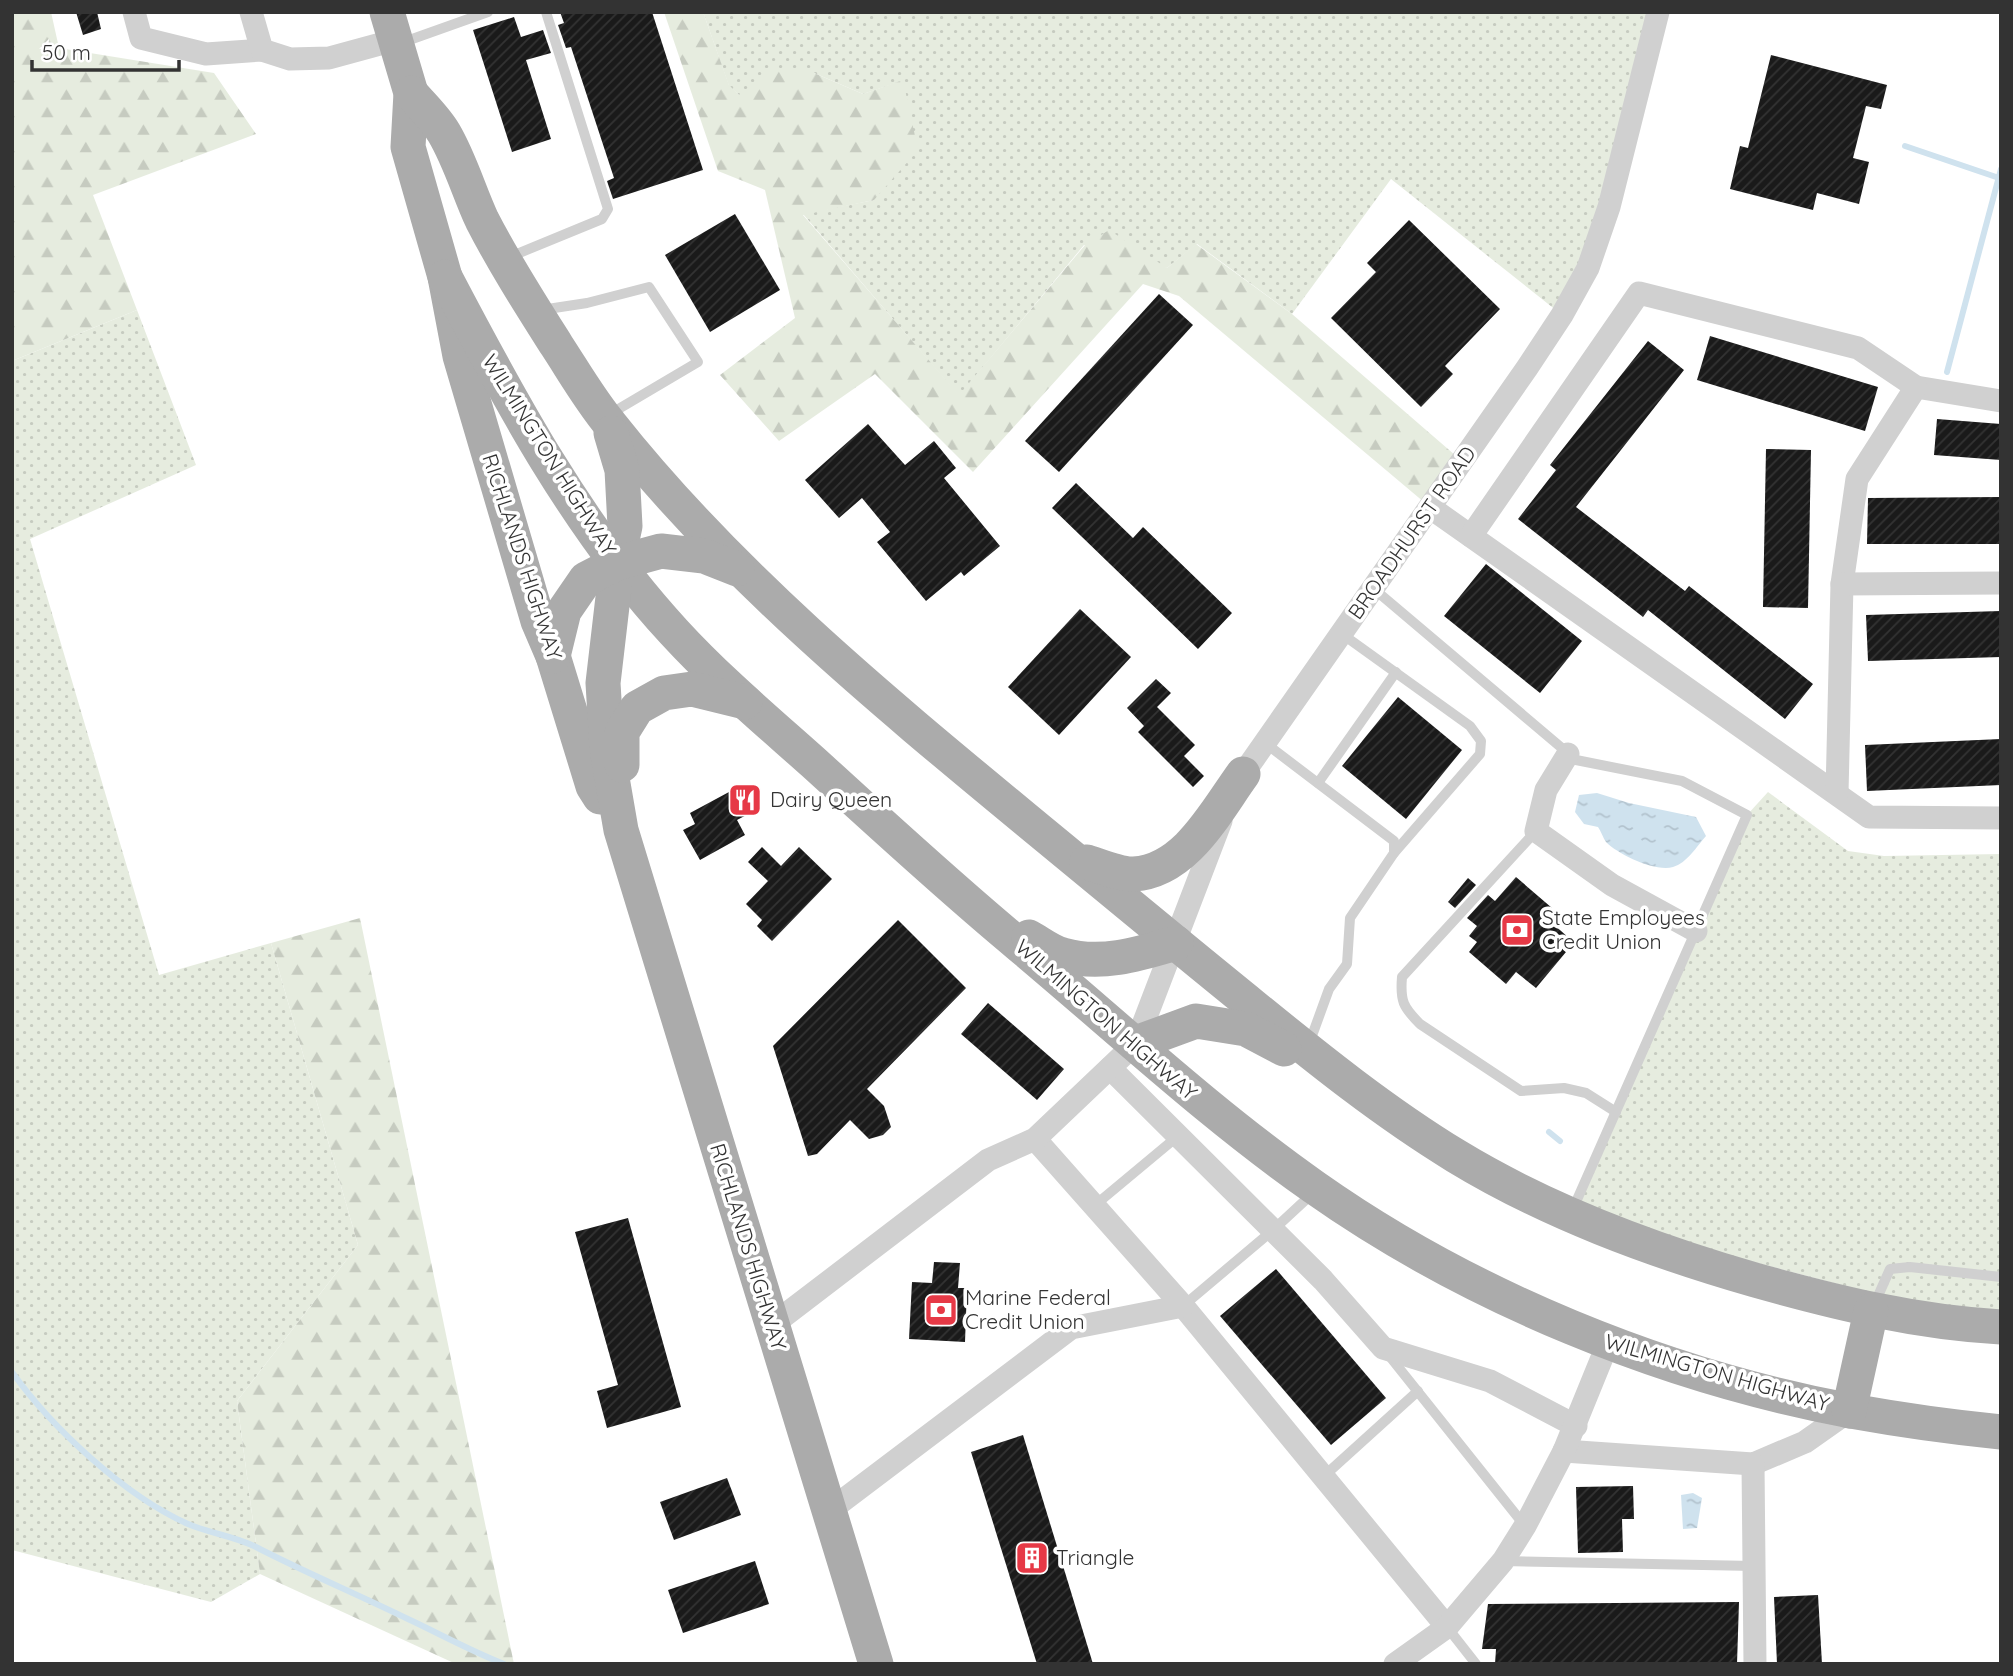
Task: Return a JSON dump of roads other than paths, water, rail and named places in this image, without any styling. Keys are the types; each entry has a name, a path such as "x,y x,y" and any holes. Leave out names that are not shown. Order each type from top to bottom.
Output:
{"main road":[{"path":"393,32 411,93 408,147 445,277"},
{"path":"411,93 444,132 482,219 534,311 606,420 671,496 744,572 923,733 1349,1083 1456,1156 1536,1199 1623,1237 1712,1267 1871,1311 1951,1324 2001,1327"},
{"name":"WILMINGTON HIGHWAY","path":"445,277 511,402 572,499 617,563 674,632 745,702 969,903 1136,1043 1221,1119 1317,1189 1416,1253 1502,1296 1608,1343 1763,1390 1849,1411 2001,1432"},
{"name":"RICHLANDS HIGHWAY","path":"445,277 460,356 538,621 553,656 593,786 621,830"},
{"name":"RICHLANDS HIGHWAY","path":"606,420 622,470 625,526 617,563 603,683 607,749 621,830 876,1664"},
{"path":"553,656 564,611 586,579 617,563 662,551 704,556 744,572"},
{"path":"621,830 622,732 637,708 664,693 692,689 745,702"},
{"path":"1074,859 1133,875 1164,867 1192,843 1244,774"},
{"path":"969,903 1061,955 1097,961 1176,943"},
{"path":"1136,1043 1196,1021 1246,1029 1349,1083"},
{"path":"1849,1411 1871,1311"}],"street":[{"path":"134,12 141,38 206,54 262,50 290,60 329,58 393,32"},
{"path":"251,12 262,50"},
{"name":"BROADHURST ROAD","path":"1136,1043 1214,838 1244,774 1431,508 1562,315 1588,268 1609,207 1658,12"},
{"path":"1471,536 1639,293 1858,348 1916,387 2001,401"},
{"path":"1837,793 1842,584 1857,479 1916,387"},
{"path":"1431,508 1869,817 2001,818"},
{"path":"1842,584 2001,583"},
{"path":"1568,754 1546,790 1536,831 1612,885 1696,930"},
{"path":"772,1325 988,1160 1035,1139 1136,1043"},
{"path":"1110,1068 1323,1280 1383,1348 1490,1381 1576,1426"},
{"path":"1035,1139 1183,1306 1447,1627"},
{"path":"829,1511 1071,1328 1183,1306"},
{"path":"1395,1664 1447,1627 1503,1561 1525,1526 1564,1451 1608,1343"},
{"path":"1564,1451 1753,1464 1805,1442 1849,1411"},
{"path":"1753,1464 1755,1664"}],"lane":[{"path":"393,32 488,12"},
{"path":"504,259 602,219 608,209 546,12"},
{"path":"534,311 587,303 649,287 698,362 606,420"},
{"path":"1374,589 1576,760 1682,781 1747,815 1571,1214"},
{"path":"1308,1050 1325,998 1347,964 1350,918 1394,853 1480,754 1481,741 1470,726 1342,634"},
{"path":"1318,783 1396,672"},
{"path":"1265,743 1394,841 1394,853"},
{"path":"1536,831 1402,977 1401,995 1406,1009 1420,1024 1521,1091 1564,1088 1586,1093 1616,1112"},
{"path":"1094,1206 1178,1136"},
{"path":"1183,1306 1317,1189"},
{"path":"1871,1311 1890,1269 1910,1267 2001,1277"},
{"path":"1383,1348 1525,1526"},
{"path":"1323,1477 1418,1391"},
{"path":"1503,1561 1754,1566"},
{"path":"1447,1627 1476,1664"}],"water":[{"path":"1597,793 1629,803 1696,817 1706,836 1687,858 1673,867 1657,867 1638,861 1612,847 1598,827 1584,824 1575,812 1579,795"},
{"path":"1693,1493 1702,1498 1697,1528 1683,1529 1681,1495"}],"waterway":[{"path":"1905,146 1999,178"},
{"path":"1947,372 2001,169"},
{"path":"1549,1132 1560,1141"},
{"path":"12,1372 48,1415 91,1458 164,1512 188,1524 254,1546 504,1664"}],"place":[{"name":"Dairy Queen","path":"745,800"},
{"name":"State Employees Credit Union","path":"1517,930"},
{"name":"Marine Federal Credit Union","path":"941,1310"},
{"name":"Triangle","path":"1032,1558"}]}
